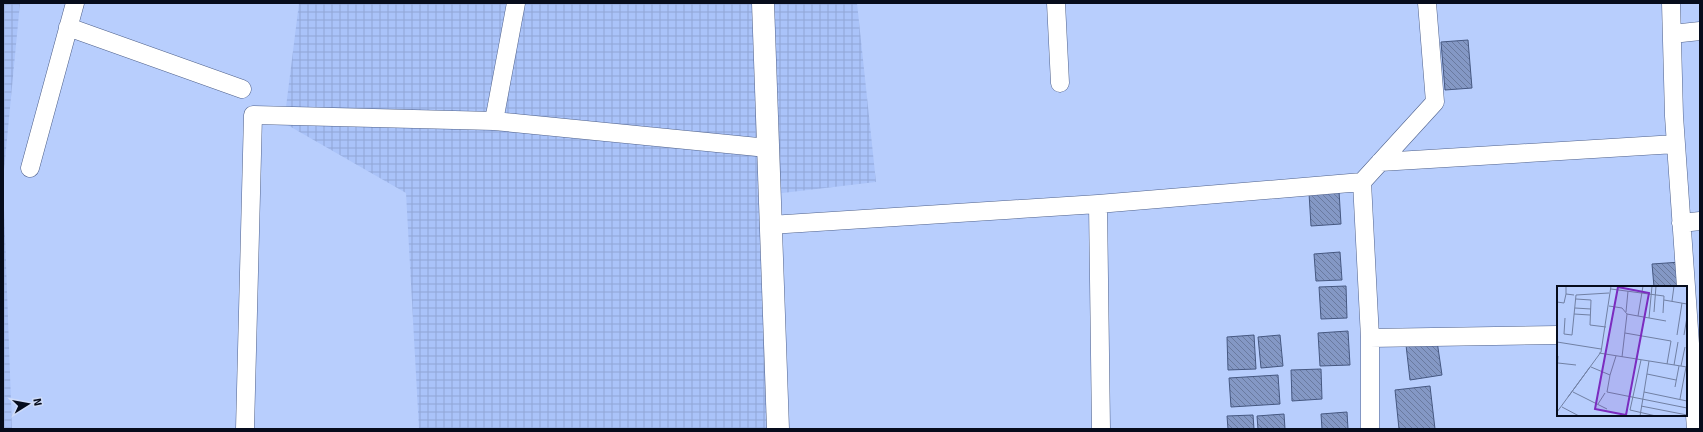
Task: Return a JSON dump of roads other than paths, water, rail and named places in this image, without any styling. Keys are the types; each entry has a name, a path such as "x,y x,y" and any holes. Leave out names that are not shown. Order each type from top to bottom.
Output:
{"street":[{"path":"30,168 75,3"},
{"path":"494,121 516,3"},
{"path":"763,3 778,429"},
{"path":"1056,3 1060,83"},
{"path":"770,225 1098,204 1362,182 1435,102 1427,3"},
{"path":"1671,3 1674,116 1681,223 1692,332 1696,429"},
{"path":"68,27 242,89"},
{"path":"1672,34 1700,31"},
{"path":"245,429 254,115 494,121 768,148"},
{"path":"1380,162 1676,144"},
{"path":"1362,182 1370,338 1370,429"},
{"path":"1098,204 1101,429"},
{"path":"1681,223 1700,222"},
{"path":"1370,338 1557,335"}]}
